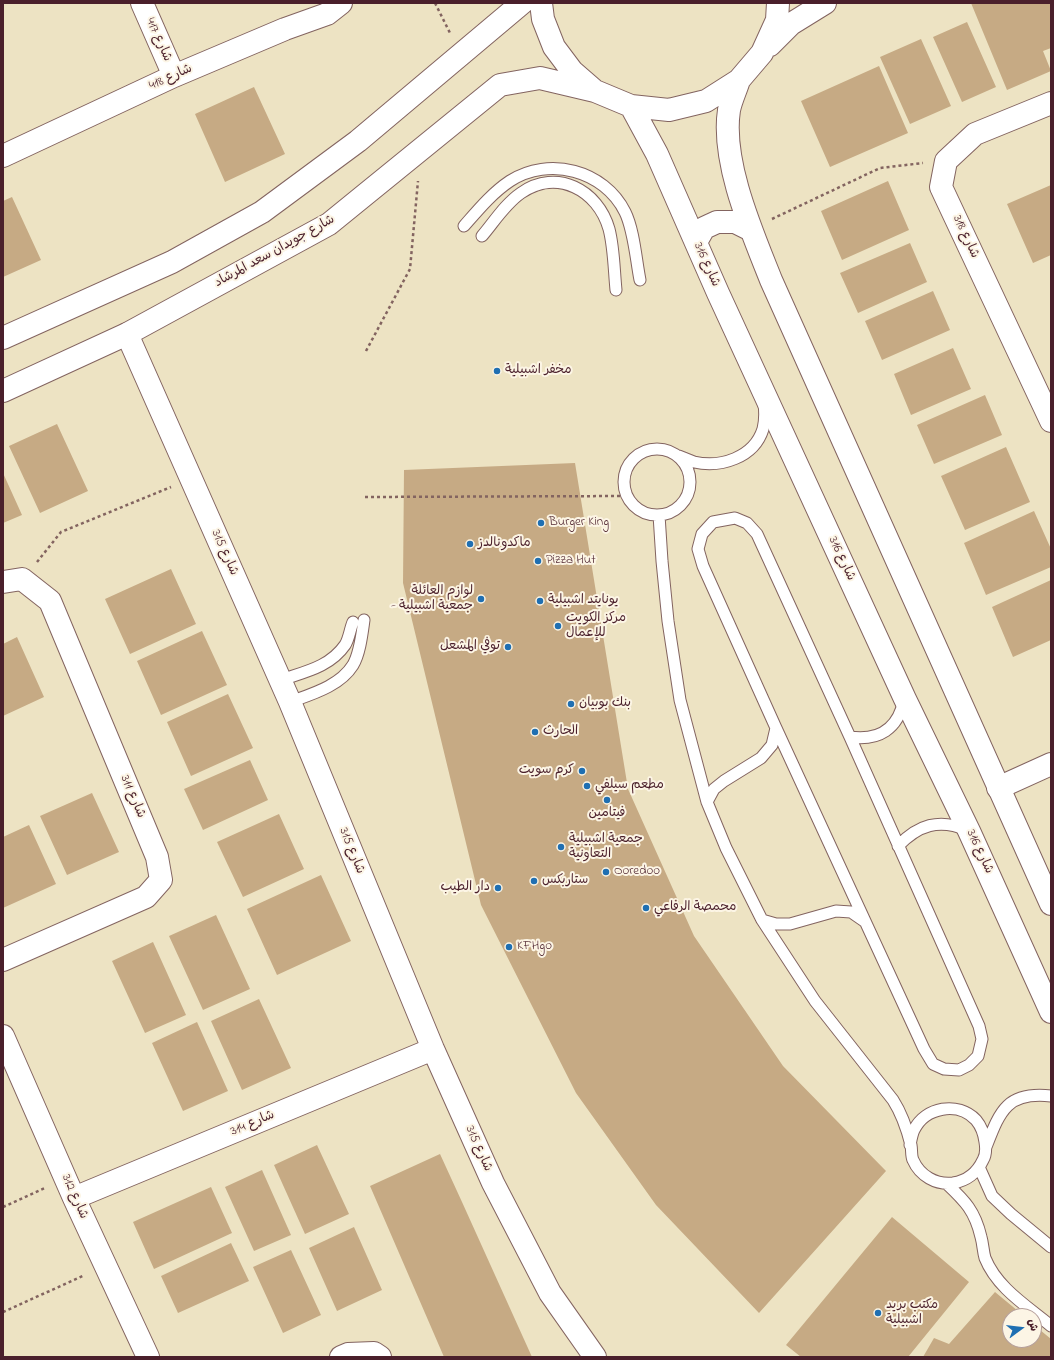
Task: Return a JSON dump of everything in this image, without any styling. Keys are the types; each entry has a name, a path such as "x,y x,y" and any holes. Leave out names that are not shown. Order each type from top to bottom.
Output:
{"street":[{"name":"شارع 417","path":"142,3 174,76"},
{"name":"شارع 418","path":"3,156 174,76 285,29 327,14 341,3"},
{"path":"3,338 172,262 262,212 358,142 522,3"},
{"path":"541,3 543,18 554,47 572,71 595,91 631,106 669,110 706,101 739,80 762,53 791,24 825,3"},
{"path":"762,53 777,20 778,3"},
{"name":"شارع جويدان سعد المرشاد","path":"3,391 127,334 329,224 500,85 540,78 595,91"},
{"path":"739,80 729,109 728,140 734,176 751,230 778,295 1051,904"},
{"path":"946,161 975,134 1051,103"},
{"name":"شارع 316","path":"631,106 657,154 904,698 969,831 1051,1012"},
{"name":"شارع 318","path":"946,161 941,187 1051,420"},
{"path":"696,242 704,228 717,222 734,222 751,230"},
{"name":"شارع 315","path":"127,334 281,680 433,1049 493,1183 550,1293 595,1357"},
{"name":"شارع 311","path":"3,960 146,897 161,880 157,857 50,601 13,580"},
{"path":"998,788 1051,764"},
{"name":"شارع 312","path":"3,1036 74,1198 148,1357"},
{"name":"شارع 314","path":"74,1198 433,1049"},
{"path":"341,1357 348,1354 374,1353 380,1357"}],"lane":[{"path":"464,226 498,190 511,180 538,170 551,168 581,172 609,189 625,212 630,225 640,280"},
{"path":"482,236 512,201 531,187 558,183 571,185 582,190 592,198 605,218 612,242 616,290"},
{"path":"679,456 687,467 691,480 689,492 682,504 672,512 659,515 646,514 634,507 626,496 623,484 625,470 632,459 642,451 655,448 668,449 679,456 694,462 713,463 729,461 743,455 754,446 763,430 765,414 764,392"},
{"path":"659,515 668,621 680,700 707,802 726,848 762,920 815,1000 900,1111 913,1160 920,1172 933,1181 947,1184 959,1182 970,1176 979,1167 984,1158 986,1147 995,1123 1002,1111 1014,1100 1032,1095 1051,1096"},
{"path":"735,518 747,523 757,534 850,737 979,1026 982,1039 978,1056 969,1065 959,1070 944,1069 934,1064 924,1049 864,921 703,566 698,549 702,534 713,522 735,518"},
{"path":"290,702 318,692 340,680 353,665 360,643 364,620"},
{"path":"281,680 312,670 333,658 345,644 353,622"},
{"path":"850,737 862,739 875,736 886,731 896,722 902,711 904,698"},
{"path":"707,802 714,789 724,780 761,758 772,745 776,728"},
{"path":"898,846 907,836 918,829 930,825 944,824 957,826 969,831"},
{"path":"762,920 776,924 790,924 836,912 851,912 864,921"},
{"path":"910,1145 913,1130 922,1118 935,1110 949,1108 964,1112 976,1120 983,1133 986,1147"},
{"path":"979,1167 992,1196 1051,1247"},
{"path":"947,1184 962,1198 975,1217 982,1238 985,1257 993,1272 1005,1288 1051,1326"}],"path":[{"path":"435,3 460,55"},
{"path":"366,351 410,269 421,149"},
{"path":"751,230 880,168 946,161"},
{"path":"13,580 61,532 191,478"},
{"path":"365,497 626,496"},
{"path":"3,1207 65,1178"},
{"path":"3,1312 105,1266"}],"building":[{"path":"971,3 1051,3 1051,48 1043,51 1051,71 1007,90"},
{"path":"967,22 996,87 962,102 933,37"},
{"path":"921,39 951,106 910,124 880,57"},
{"path":"879,66 908,133 830,167 801,101"},
{"path":"254,87 285,154 225,182 195,114"},
{"path":"888,181 909,230 842,260 821,211"},
{"path":"1051,185 1051,255 1033,263 1007,204"},
{"path":"12,197 41,260 3,277 3,201"},
{"path":"910,243 927,282 858,313 840,273"},
{"path":"933,291 950,330 882,360 865,321"},
{"path":"953,348 971,389 911,415 894,374"},
{"path":"985,395 1002,435 934,464 917,425"},
{"path":"57,424 88,491 40,513 9,446"},
{"path":"1006,447 1030,502 965,530 941,476"},
{"name":"جمعية اشبيلية التعاونية","path":"575,463 628,789 694,936 783,1066 886,1171 759,1313 656,1205 576,1093 481,905 403,583 404,470"},
{"path":"3,473 22,515 3,523"},
{"path":"1034,511 1051,549 1051,567 986,595 964,543"},
{"path":"171,569 196,624 130,654 105,599"},
{"path":"1051,580 1051,640 1013,657 992,607"},
{"path":"202,631 227,685 161,715 137,661"},
{"path":"17,637 44,697 3,716 3,644"},
{"path":"228,694 253,748 191,776 167,722"},
{"path":"250,760 268,800 203,830 184,789"},
{"path":"92,793 119,852 67,875 40,816"},
{"path":"279,814 304,869 243,897 217,842"},
{"path":"29,825 56,884 3,908 3,837"},
{"path":"321,875 351,941 277,975 247,909"},
{"path":"216,915 250,989 203,1010 169,936"},
{"path":"153,942 186,1015 145,1033 112,961"},
{"path":"259,999 291,1068 242,1090 211,1021"},
{"path":"197,1022 228,1091 183,1111 152,1043"},
{"path":"317,1145 349,1214 305,1234 274,1165"},
{"path":"440,1154 532,1357 444,1357 370,1186"},
{"path":"262,1170 291,1235 254,1251 225,1187"},
{"path":"211,1187 232,1233 154,1269 133,1222"},
{"name":"مكتب بريد اشبيلية","path":"892,1217 969,1282 908,1357 801,1357 786,1345"},
{"path":"354,1227 382,1290 337,1311 309,1248"},
{"path":"231,1243 249,1281 178,1313 161,1276"},
{"path":"291,1250 321,1315 283,1333 253,1267"},
{"path":"995,1292 1014,1308 1002,1308 1002,1348 1042,1348 1042,1332 1051,1339 1051,1357 923,1357 934,1338 949,1344"}],"place":[{"name":"مخفر اشبيلية","path":"497,371"},
{"name":"Burger King","path":"541,523"},
{"name":"ماكدونالدز","path":"470,544"},
{"name":"Pizza Hut","path":"538,561"},
{"name":"لوازم العائلة - جمعية اشبيلية","path":"481,599"},
{"name":"يونايتد اشبيلية","path":"540,601"},
{"name":"مركز الكويت للإعمال","path":"558,626"},
{"name":"توفي المشعل","path":"508,647"},
{"name":"بنك بوبيان","path":"571,704"},
{"name":"الحارث","path":"535,732"},
{"name":"كرم سويت","path":"582,771"},
{"name":"مطعم سيلفي","path":"587,786"},
{"name":"فيتامين","path":"607,800"},
{"name":"جمعية اشبيلية التعاونية","path":"561,847"},
{"name":"Ooredoo","path":"606,872"},
{"name":"ستاربكس","path":"534,881"},
{"name":"دار الطيب","path":"498,888"},
{"name":"محمصة الرفاعي","path":"646,908"},
{"name":"KFHgo","path":"509,947"},
{"name":"مكتب بريد اشبيلية","path":"878,1313"}]}
